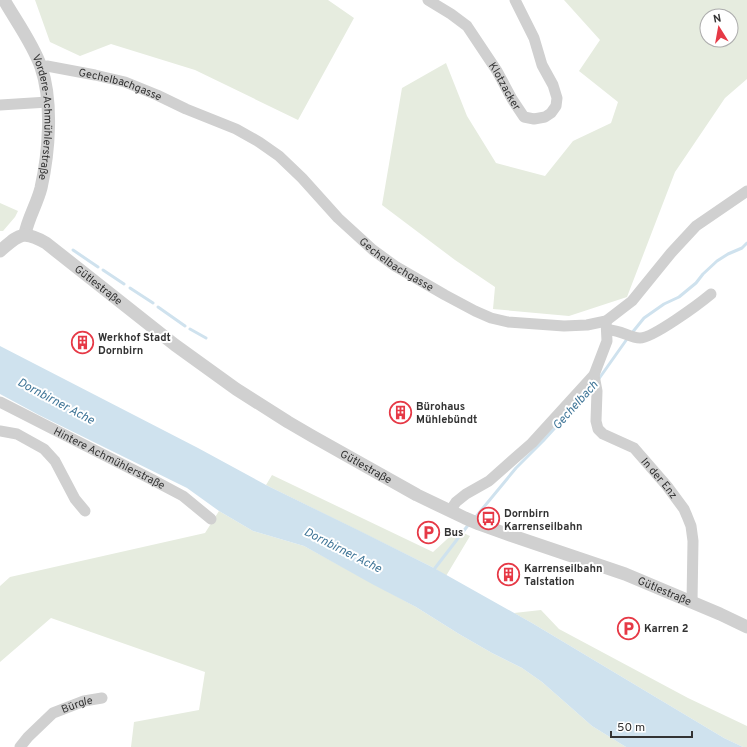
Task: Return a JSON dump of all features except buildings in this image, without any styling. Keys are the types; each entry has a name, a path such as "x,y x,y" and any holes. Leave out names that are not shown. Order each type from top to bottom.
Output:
{"street":[{"name":"Vordere-Achmühlerstraße","path":"4,0 35,54 46,86 48,102 45,164 40,190 26,226 25,234"},
{"name":"Klotzacker","path":"428,0 452,14 467,26 497,71 512,99 524,117 534,119 545,117 551,113 556,106 557,98 553,85 542,65 534,38 515,0"},
{"name":"Gechelbachgasse","path":"41,68 47,66 125,82 236,129 259,142 279,156 302,178 338,218 373,250 395,266 444,295 475,311 491,318 508,322 564,326 607,326 632,301 671,253 696,226 747,191"},
{"path":"0,105 48,102"},
{"path":"0,251 18,237 25,234"},
{"name":"Gütlestraße","path":"25,234 31,235 46,243 175,345 236,389 288,422 417,495 479,524 625,574 747,627"},
{"path":"607,326 630,336 641,338 656,332 699,304 710,294"},
{"name":"In der Enz","path":"450,511 456,502 466,494 489,481 532,443 595,376 607,341 607,326"},
{"name":"In der Enz","path":"595,376 597,391 596,420 598,429 603,434 634,448 668,486 684,509 691,526 693,541 692,602"},
{"name":"Hintere Achmühlerstraße","path":"1,406 184,496 211,519"},
{"name":"Hintere Achmühlerstraße","path":"0,431 17,434 44,449 55,461 75,499 85,511"},
{"name":"Bürgle","path":"20,747 28,737 53,713 84,701 102,698"}],"shaded area":[{"path":"35,0 328,0 354,18 298,120 195,70 111,44 80,56 50,42"},
{"path":"564,0 747,0 747,79 725,98 675,172 627,297 569,316 493,309 495,287 455,260 382,205 402,88 446,63 467,116 496,163 545,176 573,141 611,123 618,102 579,71 600,40"},
{"path":"0,203 18,211 3,231 0,231"},
{"path":"272,475 433,552 457,530 470,536 446,576 434,568 266,485"},
{"path":"219,511 253,531 304,546 416,607 492,653 522,668 542,682 592,726 626,747 131,747 134,722 199,710 205,672 51,618 0,662 0,586 10,577 205,533"},
{"path":"541,610 559,629 688,698 747,726 747,747 743,747 724,738 514,613"}],"water":[{"name":"Dornbirner Ache","path":"0,346 198,448 266,485 434,568 532,623 724,738 743,747 626,747 592,726 542,682 522,668 492,653 416,607 304,546 253,531 219,511 187,488 39,415 0,394"}],"waterway":[{"name":"Gechelbach","path":"598,380 644,318 664,304 679,297 696,283 717,261 742,248 747,243"},
{"path":"73,250 98,267"},
{"path":"103,270 124,284"},
{"path":"130,288 153,303"},
{"path":"158,307 185,326"},
{"path":"190,329 206,338"},
{"name":"Gechelbach","path":"474,519 516,468 543,441 593,386"},
{"name":"Gechelbach","path":"432,572 469,524"}],"place":[{"name":"Werkhof Stadt Dornbirn","path":"83,343"},
{"name":"Bürohaus Mühlebündt","path":"400,412"},
{"name":"Dornbirn Karrenseilbahn","path":"489,519"},
{"name":"Bus","path":"428,532"},
{"name":"Karrenseilbahn Talstation","path":"508,574"},
{"name":"Karren 2","path":"628,628"}]}
